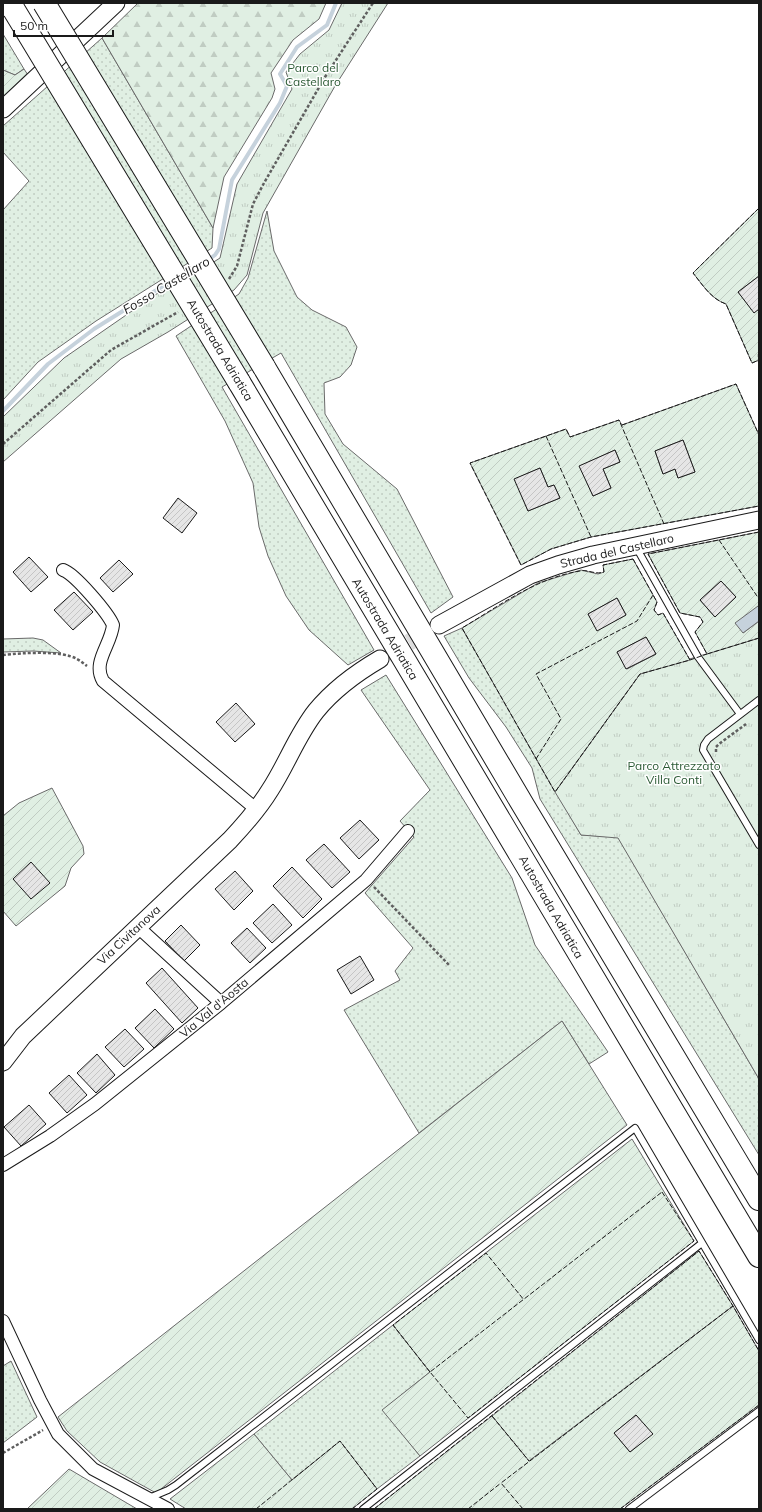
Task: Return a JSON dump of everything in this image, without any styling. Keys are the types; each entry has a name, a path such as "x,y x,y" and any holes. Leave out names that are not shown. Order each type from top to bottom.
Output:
{"highway":[{"path":"44,3 264,367 523,805 759,1198"},
{"name":"Autostrada Adriatica","path":"12,6 239,382 759,1256"}],"street":[{"path":"3,109 116,3"},
{"name":"Strada del Castellaro","path":"439,625 530,575 558,565 635,546 759,520"},
{"path":"63,570 69,572 88,592 114,625 110,640 99,664 100,676 106,685 257,810"},
{"name":"Via Civitanova","path":"3,1062 23,1036 230,840 257,810 273,785 303,729 317,710 345,682 380,659"},
{"name":"Via Val d'Aosta","path":"3,1165 50,1136 95,1104 221,1002 366,880 408,830"},
{"path":"138,927 221,1002"},
{"path":"3,1321 40,1400 58,1434 94,1469 168,1509"}],"lane":[{"path":"635,546 698,657 740,714"},
{"path":"759,700 708,739 704,744 703,750 759,845"},
{"path":"148,1498 176,1485 635,1128 759,1340"},
{"path":"363,1509 702,1243"},
{"path":"629,1509 759,1411"}],"path":[{"path":"759,354 759,364"},
{"path":"3,655 32,653 56,654 78,659 93,670 99,670"},
{"path":"719,757 715,751 716,747 748,722"},
{"path":"366,880 449,965"},
{"path":"3,1452 40,1433 52,1423"}],"green space":[{"path":"138,3 326,3 319,19 293,40 271,73 275,89 272,98 224,177 213,228 102,38"},
{"name":"Parco del Castellaro","path":"342,3 388,3 335,86 263,213 247,275 234,290 168,332 121,359 3,462 3,417 64,358 158,293 220,258 237,184 292,89 286,72 300,54 329,30"},
{"path":"3,34 24,69 15,75 3,70"},
{"path":"102,38 213,228 212,248 96,321 38,362 3,400 3,210 29,181 3,152 3,126"},
{"path":"24,69 28,75 3,98 3,70 15,75"},
{"path":"759,208 759,276 738,292 754,312 759,309 759,360 752,363 726,304 711,295 693,273"},
{"path":"267,211 274,251 297,297 312,310 346,327 357,347 351,365 340,377 324,383 325,414 343,444 397,489 453,597 431,613 281,353 222,387 374,650 348,665 309,630 286,596 268,556 259,527 253,483 225,421 176,336 239,294 248,278"},
{"path":"736,384 759,435 759,506 591,537 551,549 521,565 470,463 566,429 570,437 619,420 622,425","holes":["683,440 695,472 678,478 675,469 663,474 655,451","615,450 620,462 603,469 611,488 593,496 580,466","540,468 548,487 554,485 560,498 528,511 515,479"]},
{"path":"759,532 759,607 758,606 743,633 759,621 759,638 707,654 695,632 703,622 700,617 680,613 648,554","holes":["721,581 736,597 714,616 700,600"]},
{"path":"633,559 657,602 654,610 658,615 663,613 690,660 640,674 555,792 462,628 538,583 581,570 598,574 604,572 603,565","holes":["617,598 626,615 597,630 588,614","646,637 656,654 627,669 617,652"]},
{"path":"462,628 581,835 618,837 759,1079 759,1155 540,799 532,768 506,727 469,678 444,636"},
{"path":"33,638 43,640 61,653 33,651 3,652 3,639"},
{"name":"Parco Attrezzato Villa Conti","path":"759,638 759,1079 618,838 581,835 555,792 640,674"},
{"path":"386,675 512,878 535,945 608,1052 589,1064 562,1021 419,1133 344,1010 400,980 395,971 413,948 365,893 414,837 400,821 430,790 361,690"},
{"path":"52,788 83,846 84,854 71,868 65,886 16,926 3,911 3,816 19,803"},
{"path":"562,1021 627,1125 156,1493 100,1462 67,1431 58,1417"},
{"path":"632,1139 694,1241 420,1456 382,1410 430,1372 393,1325"},
{"path":"699,1251 733,1306 529,1461 492,1416"},
{"path":"733,1306 759,1351 759,1405 620,1509 374,1509 492,1416 529,1461","holes":["636,1415 652,1434 630,1452 614,1433"]},
{"path":"393,1325 430,1372 383,1410 420,1456 377,1489 340,1442 292,1480 254,1434"},
{"path":"11,1361 37,1417 3,1443 3,1366"},
{"path":"254,1434 292,1480 340,1441 377,1489 352,1509 186,1509 170,1499"},
{"path":"69,1469 137,1509 27,1509"}],"shaded area":[{"path":"758,606 759,621 743,633 735,623"}],"building":[{"path":"759,276 759,309 754,313 738,292"},
{"path":"683,440 695,472 678,478 675,469 663,474 655,451"},
{"path":"615,450 620,462 603,469 611,488 593,496 579,466"},
{"path":"540,468 548,487 554,485 560,498 528,511 514,479"},
{"path":"178,498 197,513 182,533 163,518"},
{"path":"29,557 48,577 31,592 13,572"},
{"path":"119,560 133,574 113,592 100,578"},
{"path":"721,581 736,597 715,617 700,600"},
{"path":"74,592 93,612 73,630 54,610"},
{"path":"617,598 626,615 597,631 588,614"},
{"path":"646,637 656,654 626,669 617,652"},
{"path":"236,703 255,724 235,742 216,722"},
{"path":"360,820 379,840 359,859 340,838"},
{"path":"324,844 350,872 332,888 306,860"},
{"path":"31,862 50,883 31,899 13,879"},
{"path":"292,867 322,899 303,918 273,886"},
{"path":"235,871 253,891 234,910 215,889"},
{"path":"273,904 292,925 272,943 253,923"},
{"path":"181,925 200,945 184,961 165,941"},
{"path":"247,928 266,948 250,963 231,943"},
{"path":"360,956 374,980 351,994 337,970"},
{"path":"162,968 198,1008 182,1023 146,983"},
{"path":"155,1009 174,1029 154,1048 135,1028"},
{"path":"125,1029 144,1049 124,1067 105,1047"},
{"path":"97,1054 115,1075 96,1093 77,1073"},
{"path":"69,1075 87,1095 67,1113 49,1093"},
{"path":"29,1105 46,1124 21,1146 4,1127"},
{"path":"636,1415 653,1434 630,1452 614,1433"}],"waterway":[{"name":"Fosso Castellaro","path":"207,261 215,255 219,249 232,180 280,103 287,86 280,74 297,47 327,25 336,3"},
{"name":"Fosso Castellaro","path":"182,275 195,267"},
{"name":"Fosso Castellaro","path":"3,411 48,364 94,329 171,281"}],"tunnel":[{"path":"387,655 432,629"}],"fence":[{"path":"759,208 693,273 711,295 726,304 752,363 759,360"},
{"path":"622,425 736,384 759,435"},
{"path":"664,524 619,420 570,437 566,429 470,463 521,565 551,549 591,537 759,506"},
{"path":"546,436 591,537"},
{"path":"759,532 648,554 680,613 700,617 703,622 695,632 707,654 759,638"},
{"path":"719,540 759,599"},
{"path":"633,559 657,602 654,610 658,615 663,613 690,660 640,674 555,792 462,628 533,586 564,575 583,571 597,573 604,572 603,565 633,559"},
{"path":"536,759 561,719 536,674 637,621 653,595"},
{"path":"690,660 707,654"},
{"path":"662,1192 694,1241 468,1418 430,1372 662,1192"},
{"path":"374,1509 699,1251 733,1306"},
{"path":"430,1372 393,1325 486,1253 524,1300"},
{"path":"523,1509 501,1483 733,1306 759,1351"},
{"path":"620,1509 759,1405"},
{"path":"492,1416 529,1461"},
{"path":"256,1509 340,1441 377,1489 352,1509"},
{"path":"468,1509 501,1483"}]}
